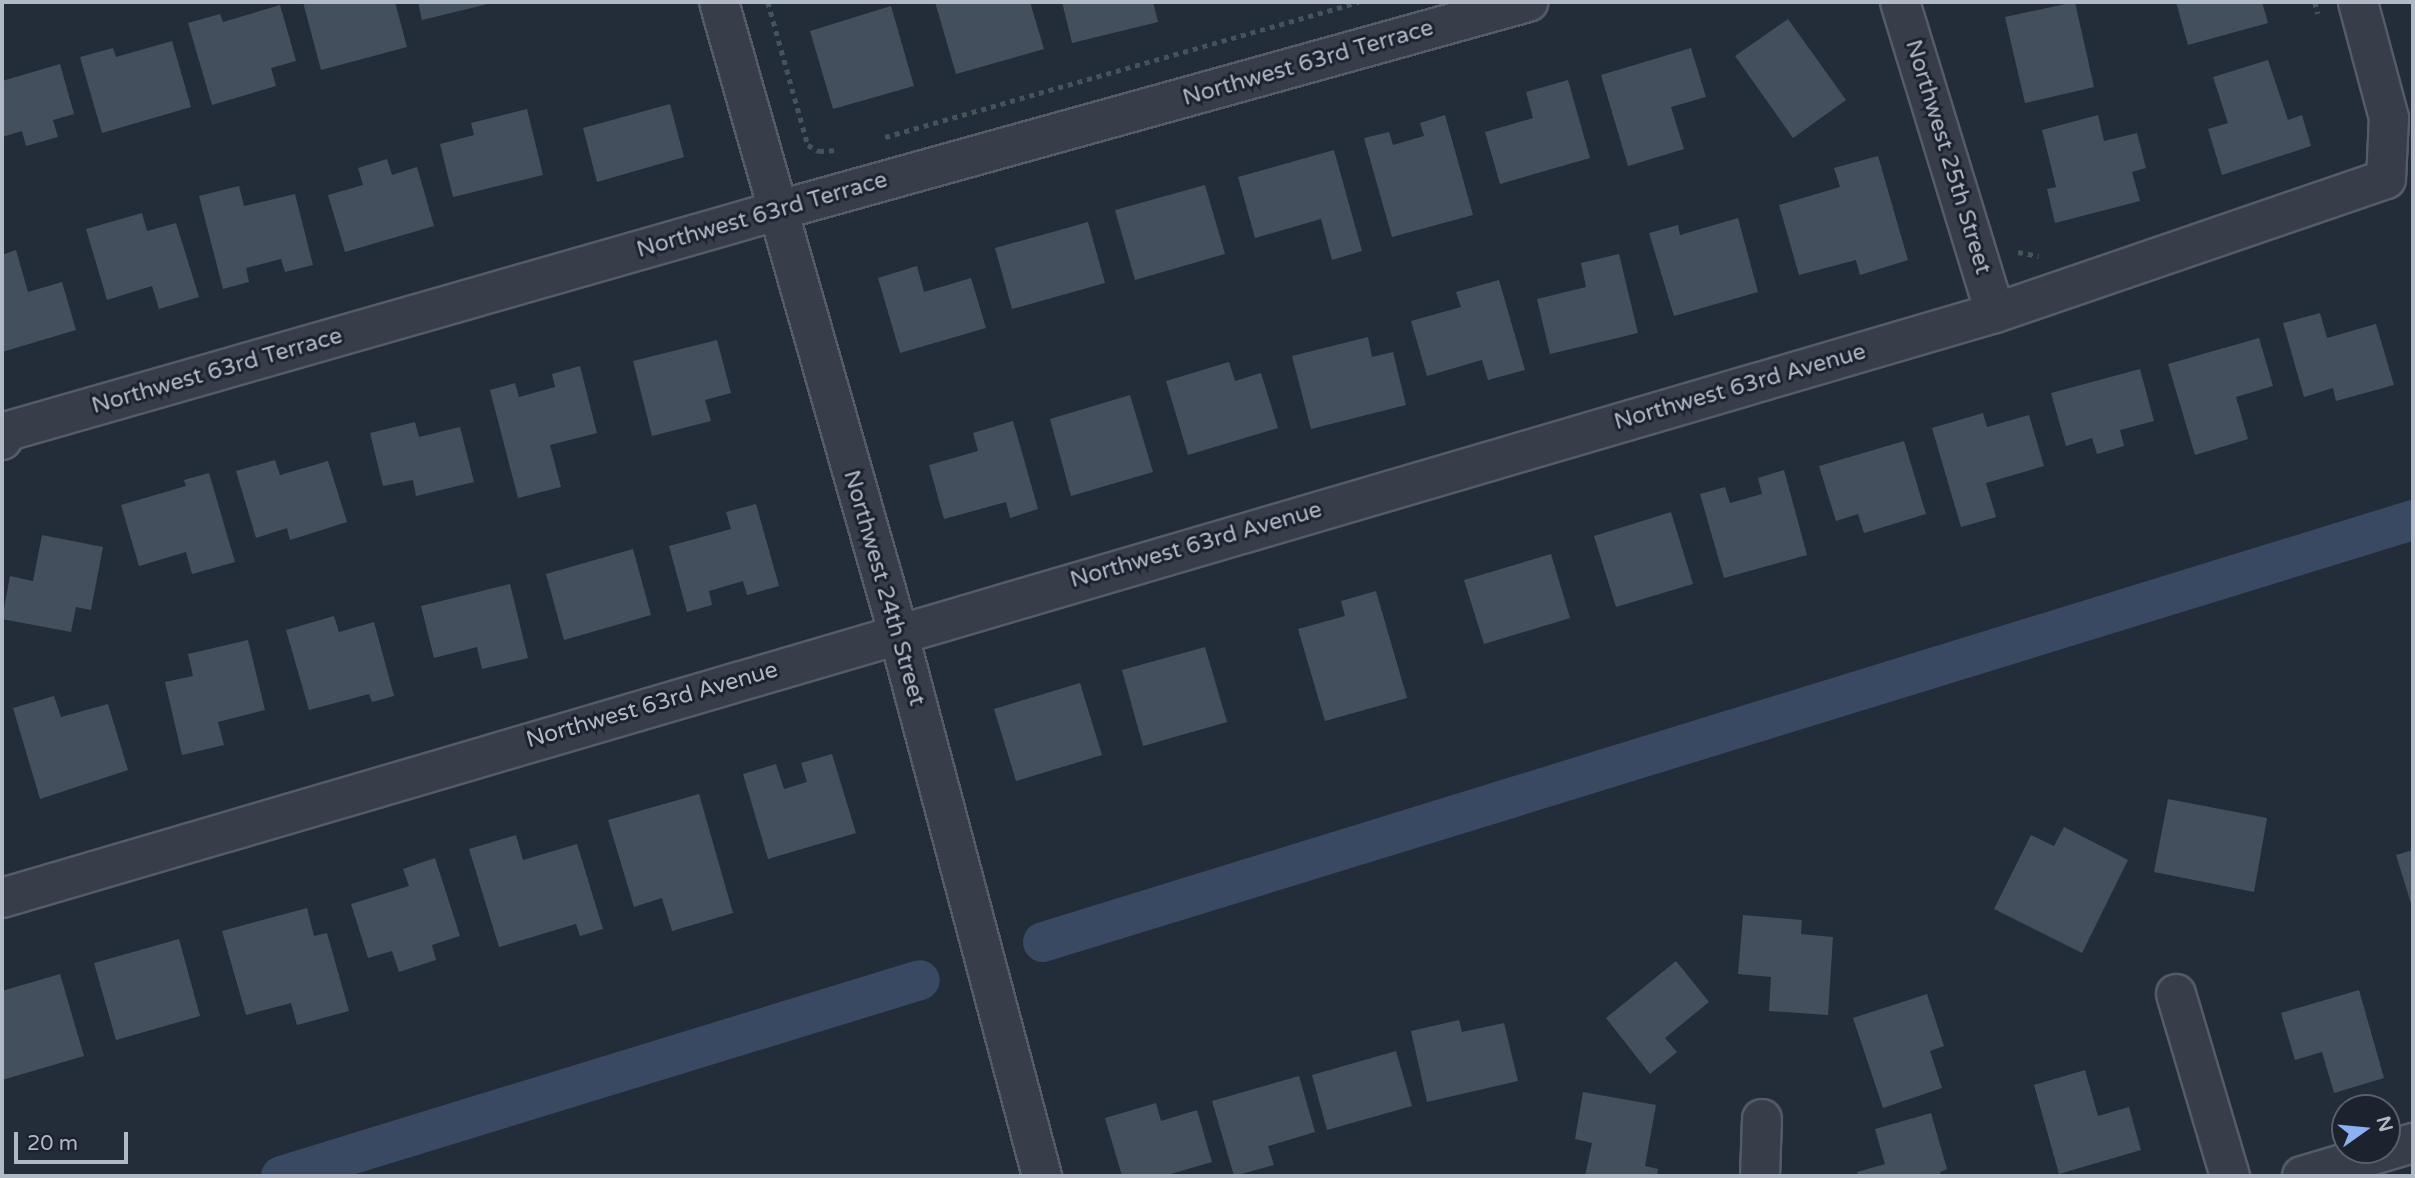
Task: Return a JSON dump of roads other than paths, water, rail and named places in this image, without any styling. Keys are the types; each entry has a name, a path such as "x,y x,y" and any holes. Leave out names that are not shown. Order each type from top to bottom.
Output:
{"street":[{"name":"Northwest 24th Street","path":"719,2 776,211 898,632 1042,1176"},
{"name":"Northwest 63rd Terrace","path":"2,440 8,431 776,211 1528,2"},
{"name":"Northwest 25th Street","path":"1900,2 1995,313"},
{"name":"Northwest 63rd Avenue","path":"3,893 1995,313 2386,179 2389,118 2358,2"},
{"path":"2176,994 2230,1176"},
{"path":"1760,1176 1762,1119"},
{"path":"2302,1176 2413,1143"}],"waterway":[{"path":"1043,942 2413,520"},
{"path":"281,1176 920,980"}]}
